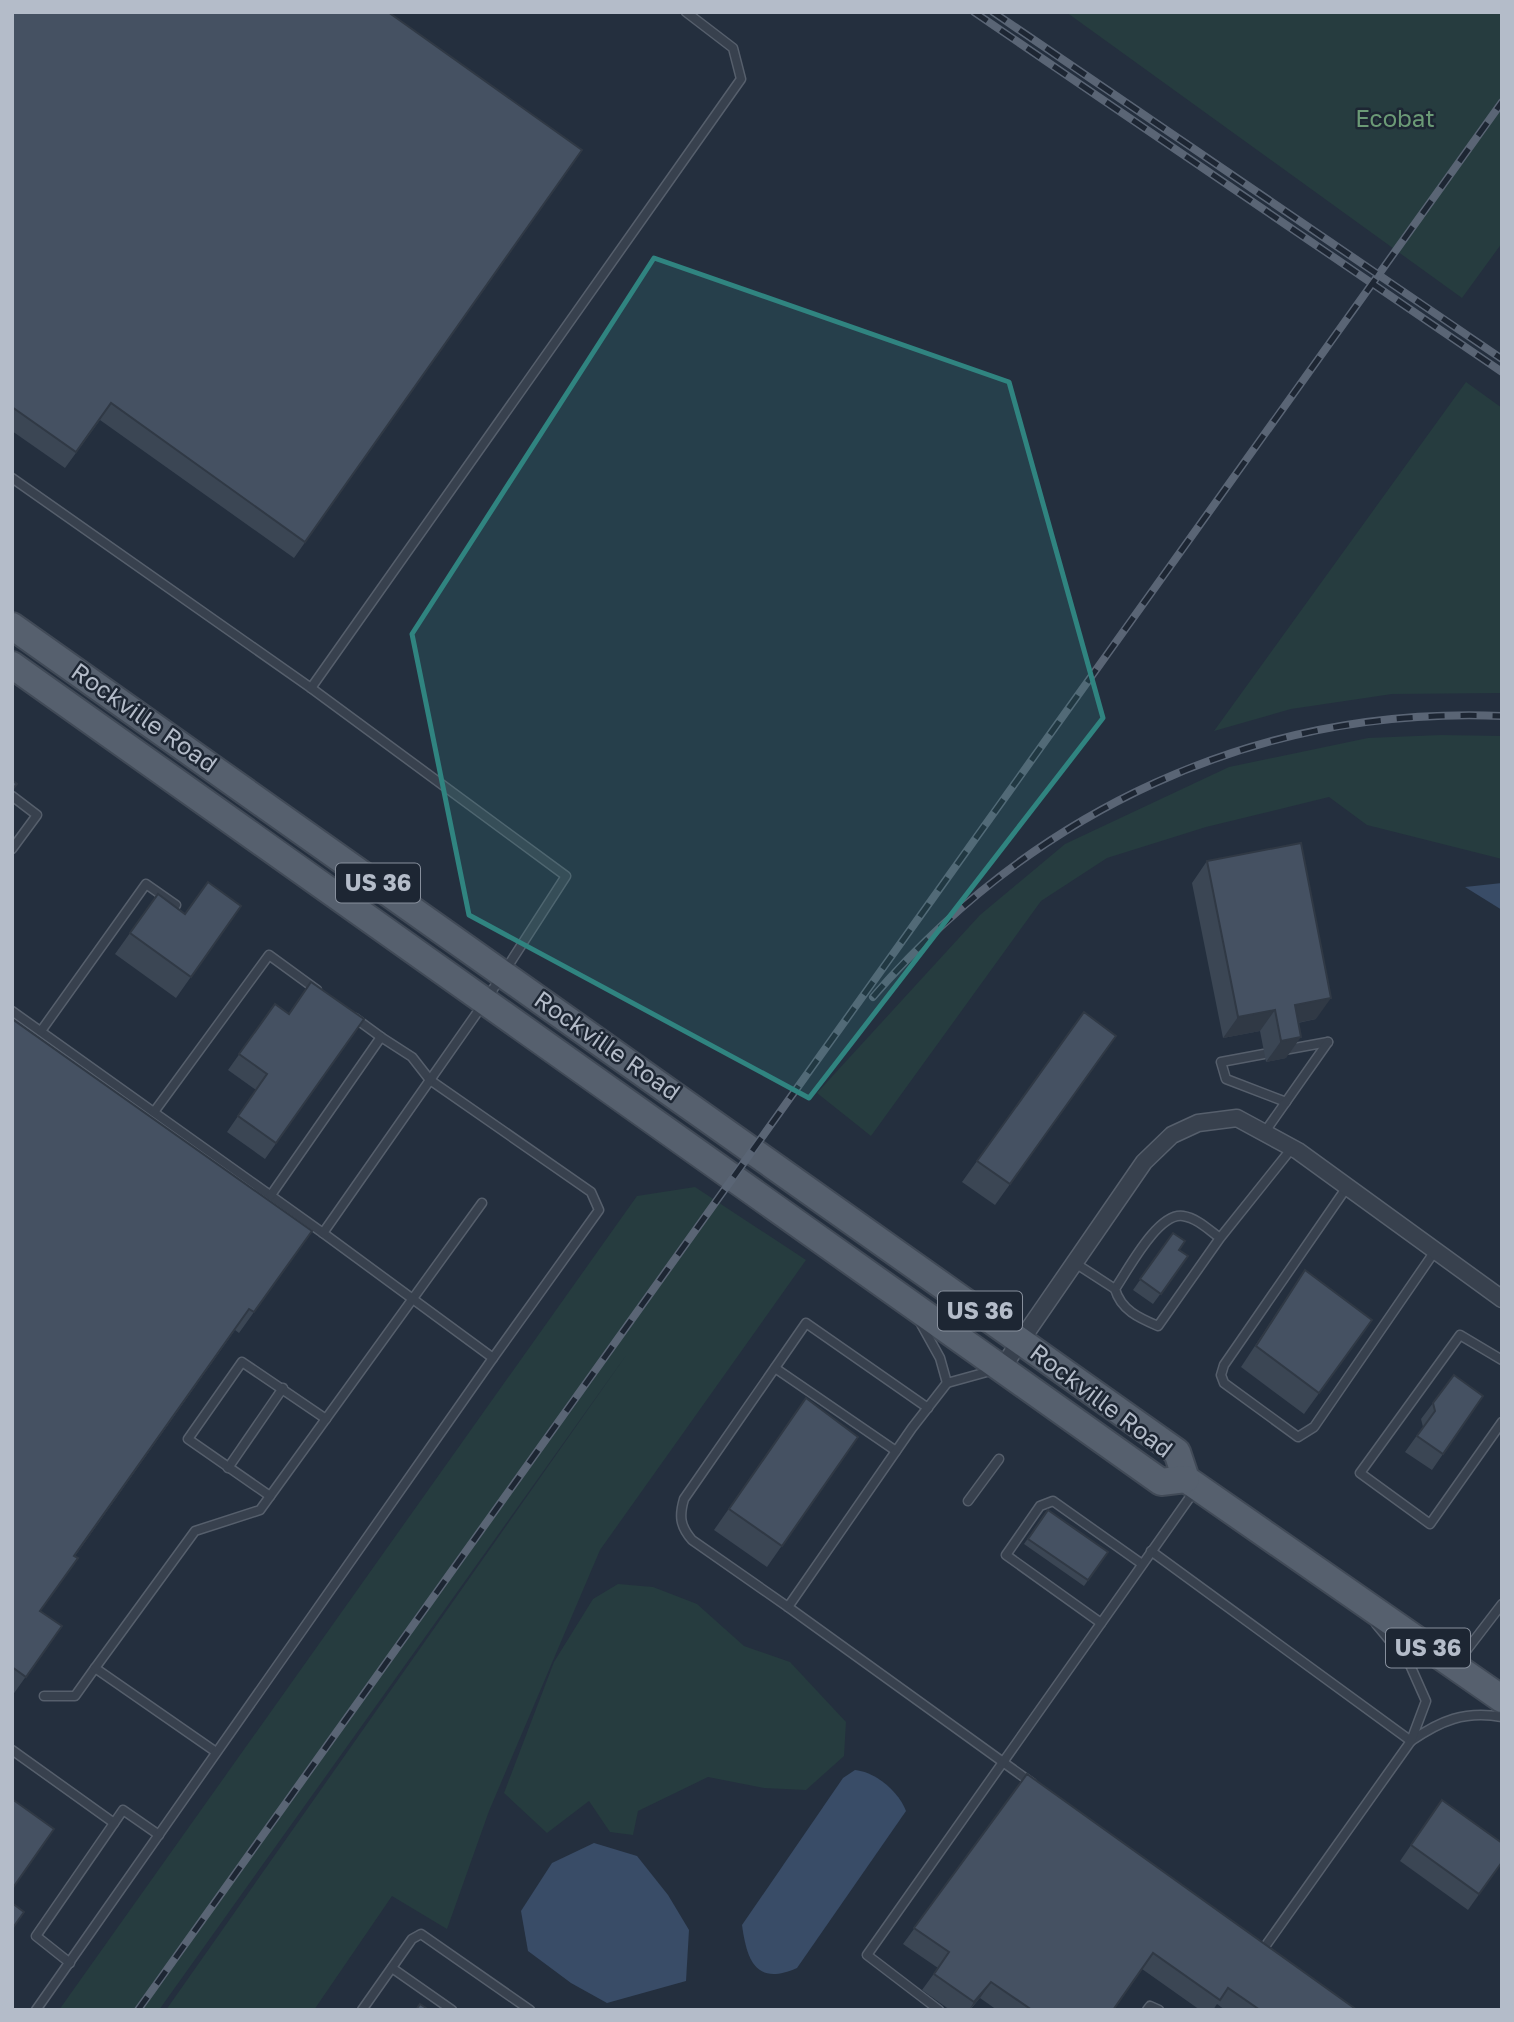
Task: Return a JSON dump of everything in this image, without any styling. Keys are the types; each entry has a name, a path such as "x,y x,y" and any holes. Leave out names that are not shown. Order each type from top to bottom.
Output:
{"main road":[{"name":"Rockville Road","path":"12,626 1177,1452 1191,1484 1161,1482 12,665"},
{"name":"US 36","path":"1191,1484 1502,1699"}],"street":[{"path":"1002,1368 1144,1162 1172,1135 1198,1123 1237,1118 1292,1148 1502,1298"}],"lane":[{"path":"311,688 741,79 733,48 687,12"},
{"path":"12,478 311,688 566,876 486,1000 323,1233"},
{"path":"12,796 37,815 12,849"},
{"path":"41,1031 146,884 176,905"},
{"path":"154,1112 270,955 325,996"},
{"path":"12,1010 493,1358"},
{"path":"36,2010 599,1210 591,1192 430,1080 412,1058 348,1012"},
{"path":"271,1195 381,1037"},
{"path":"1264,1133 1328,1042 1284,1050"},
{"path":"1264,1054 1221,1062 1226,1079 1286,1102"},
{"path":"1075,1262 1115,1289 1119,1301 1139,1318 1158,1326 1220,1238 1292,1148"},
{"path":"1347,1187 1224,1365 1221,1375 1224,1383 1298,1437 1314,1427 1435,1251"},
{"path":"44,1696 75,1696 195,1531 260,1510 482,1203"},
{"path":"1115,1289 1164,1220 1181,1215 1198,1222 1220,1238"},
{"path":"907,1300 940,1358 947,1383"},
{"path":"928,1408 806,1323 684,1499 680,1521 692,1540 1038,1787"},
{"path":"1502,1360 1460,1335 1360,1473 1430,1524 1502,1422"},
{"path":"270,1496 188,1439 242,1362 326,1419"},
{"path":"775,1368 896,1451"},
{"path":"788,1606 947,1383 1002,1368"},
{"path":"228,1468 283,1388"},
{"path":"968,1501 999,1459"},
{"path":"939,2010 867,1955 1152,1551 1191,1484"},
{"path":"1101,1623 1006,1555 1040,1506 1053,1501 1142,1564"},
{"path":"1152,1551 1411,1741"},
{"path":"1264,1948 1411,1741 1426,1701 1409,1665 1354,1598"},
{"path":"1455,1666 1502,1604"},
{"path":"95,1668 216,1752"},
{"path":"1411,1741 1439,1721 1485,1713 1502,1717"},
{"path":"12,1750 114,1823"},
{"path":"70,1963 36,1936 122,1810 159,1835"},
{"path":"362,2010 412,1939 421,1934 530,2010"},
{"path":"1255,1941 1274,1954"},
{"path":"392,1968 452,2010"},
{"path":"1147,2010 1150,2006 1158,2010"}],"highlighted area":[{"path":"654,258 1009,382 1103,718 809,1098 469,915 412,634"}],"green space":[{"name":"Ecobat","path":"1066,12 1502,12 1502,243 1462,298"},
{"path":"1466,382 1502,408 1502,693 1392,694 1291,709 1214,731"},
{"path":"1502,736 1502,859 1367,825 1329,797 1206,827 1107,858 1041,901 871,1136 817,1093 980,915 1065,844 1229,767 1368,738"},
{"path":"695,1187 806,1260 600,1550 489,1811 447,1929 392,1896 314,2010 166,2010 627,1354 159,2010 59,2010 637,1196"},
{"path":"618,1584 653,1587 697,1604 744,1646 790,1662 846,1722 844,1756 806,1790 764,1788 708,1777 638,1811 633,1835 610,1832 589,1801 547,1833 504,1793 554,1662 593,1599"}],"water":[{"path":"1502,883 1502,910 1465,887"},
{"path":"855,1770 886,1784 906,1811 797,1968 783,1973 763,1972 751,1959 742,1925 843,1778"},
{"path":"594,1843 637,1856 668,1895 689,1930 686,1981 607,2003 571,1983 528,1951 521,1911 552,1863"}],"building":[{"path":"12,12 388,12 582,150 305,542 111,403 76,452 12,407"},
{"path":"1301,843 1331,998 1295,1005 1301,1037 1281,1041 1275,1010 1238,1017 1207,861"},
{"path":"208,882 241,906 191,977 130,933 158,894 185,914"},
{"path":"311,982 364,1019 276,1143 238,1116 267,1074 239,1054 275,1004 289,1014"},
{"path":"1084,1012 1116,1036 1010,1184 977,1161"},
{"path":"12,1019 312,1231 254,1312 249,1309 74,1556 78,1558 40,1611 62,1626 26,1677 12,1667"},
{"path":"1173,1233 1185,1241 1179,1250 1188,1256 1161,1294 1140,1279"},
{"path":"1305,1270 1372,1320 1319,1393 1256,1346"},
{"path":"1454,1375 1483,1396 1443,1454 1417,1436 1435,1411 1433,1403"},
{"path":"806,1398 858,1437 782,1546 729,1509"},
{"path":"1048,1510 1108,1552 1088,1580 1028,1539"},
{"path":"1027,1774 1357,2010 1260,2010 1228,1988 1220,2000 1153,1953 1113,2010 1032,2010 991,1982 974,2002 934,1974 949,1952 914,1928"},
{"path":"12,1799 54,1829 12,1889"},
{"path":"1442,1800 1502,1843 1502,1862 1479,1894 1411,1845"},
{"path":"12,1903 24,1912 12,1929"},
{"path":"420,2004 429,2010 416,2010"}],"railway":[{"path":"974,12 1502,372"},
{"path":"993,12 1502,359"},
{"path":"138,2010 1502,102"},
{"path":"873,997 936,931 1004,873 1077,824 1155,783 1236,751 1322,730 1410,718 1502,716"}]}
